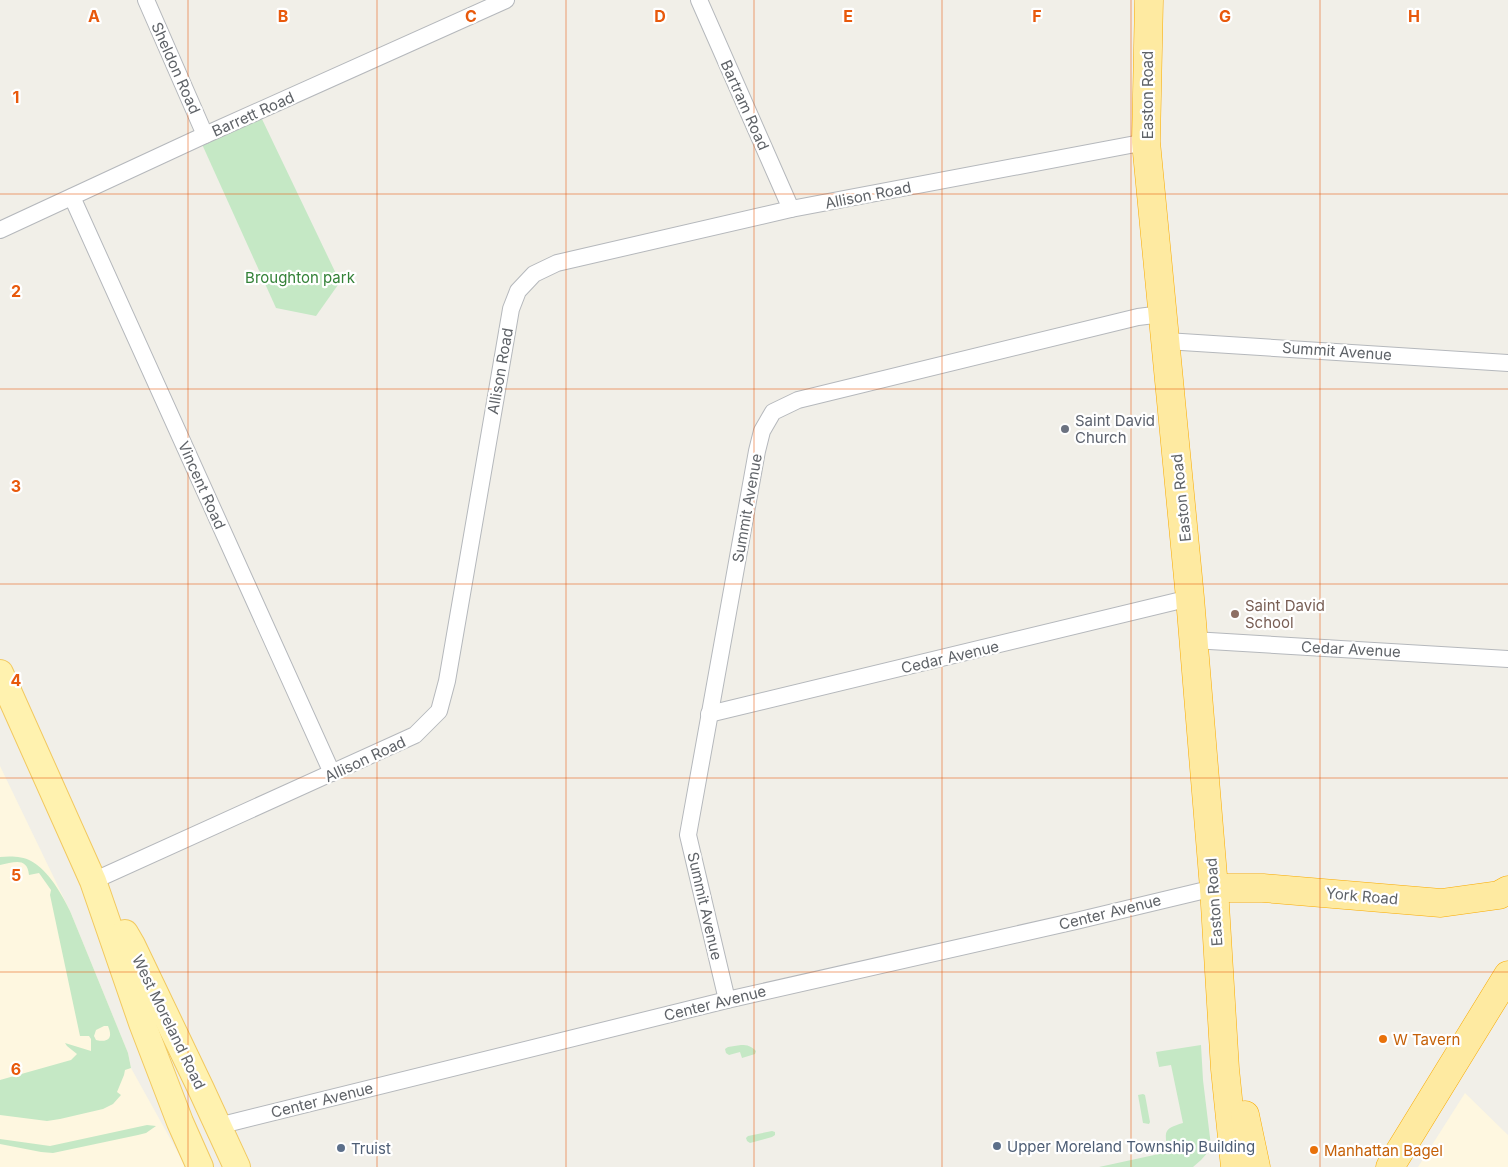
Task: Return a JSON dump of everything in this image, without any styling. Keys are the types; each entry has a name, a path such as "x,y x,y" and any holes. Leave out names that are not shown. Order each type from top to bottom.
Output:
{"highway":[{"name":"Easton Road","path":"1149,0 1146,142 1190,598 1235,1167"},
{"name":"York Road","path":"1214,888 1263,888 1441,903 1499,895 1508,890"},
{"path":"1390,1167 1508,975"},
{"name":"Easton Road","path":"1220,996 1256,1167"}],"main road":[{"name":"West Moreland Road","path":"0,673 93,881 142,1023 180,1122 200,1167"},
{"name":"West Moreland Road","path":"93,881 132,945 237,1167"}],"street":[{"name":"Sheldon Road","path":"146,0 206,135"},
{"name":"Barrett Road","path":"0,230 506,0"},
{"name":"Bartram Road","path":"699,0 792,209"},
{"name":"Allison Road","path":"93,881 416,735 439,711 447,681 511,310 518,291 534,274 557,263 792,209 1146,142"},
{"name":"Vincent Road","path":"72,197 332,774"},
{"name":"Summit Avenue","path":"727,1000 688,835 757,451 762,431 773,412 798,400 1123,321 1162,314"},
{"name":"Summit Avenue","path":"1166,341 1508,363"},
{"name":"Cedar Avenue","path":"709,714 1190,598"},
{"name":"Cedar Avenue","path":"1193,640 1508,658"},
{"name":"Center Avenue","path":"218,1126 727,1000 1214,888"}],"shaded area":[{"path":"0,766 70,911 128,1053 131,1068 186,1167 0,1167"},
{"path":"1465,1093 1508,1135 1508,1167 1418,1167"}],"green space":[{"name":"Broughton park","path":"261,117 340,282 316,316 276,308 201,142"},
{"path":"0,857 24,858 31,861 49,876 70,911 128,1053 131,1068 125,1070 117,1092 121,1095 113,1104 103,1109 47,1121 0,1115 0,1080 71,1060 77,1054 65,1043 91,1051 91,1039 89,1036 80,1036 50,895 51,890 39,873 29,875 28,869 22,863 14,862 0,865","holes":["108,1026 109,1039 104,1041 96,1040 94,1036 96,1030"]},
{"path":"741,1045 751,1047 756,1051 755,1054 742,1058 740,1052 729,1055 726,1053 725,1049 728,1047"},
{"path":"1201,1045 1211,1146 1209,1151 1193,1167 1099,1167 1168,1152 1166,1132 1171,1127 1183,1123 1171,1065 1159,1067 1156,1052"},
{"path":"1138,1095 1145,1095 1149,1124 1143,1123"},
{"path":"147,1125 156,1126 146,1133 53,1153 0,1144 0,1139 50,1146"},
{"path":"775,1132 775,1135 772,1137 750,1143 746,1138 748,1136"}],"place":[{"name":"Saint David Church","path":"1065,429"},
{"name":"Saint David School","path":"1235,614"},
{"name":"W Tavern","path":"1383,1039"},
{"name":"Upper Moreland Township Building","path":"997,1146"},
{"name":"Truist","path":"341,1148"},
{"name":"Manhattan Bagel","path":"1314,1150"}]}
